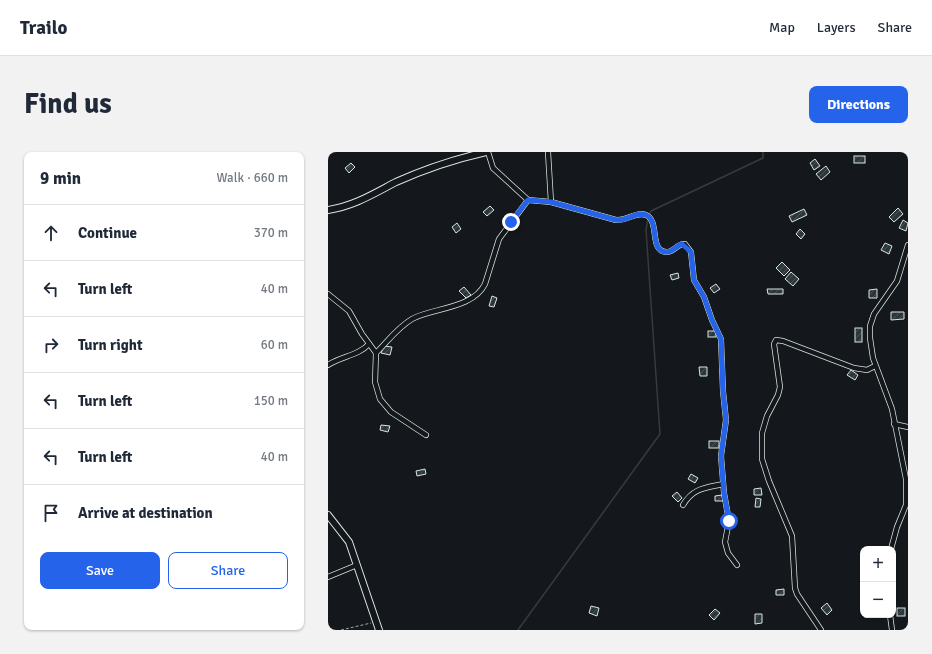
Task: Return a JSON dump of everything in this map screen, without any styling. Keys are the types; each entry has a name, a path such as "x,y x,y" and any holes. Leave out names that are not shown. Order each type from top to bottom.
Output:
{"street":[{"path":"328,210 355,204 396,182 436,166 487,152 494,170 528,200 551,202 616,220 626,220 637,214 648,216 657,243 662,251 671,251 682,244 691,252 694,280 704,297 712,320 720,333 723,354 722,377 726,420 721,447 723,484 729,521 725,542 726,548 737,565"},
{"path":"548,152 551,202"},
{"path":"376,353 400,327 412,319 452,307 481,290 485,284 499,239 528,200"},
{"path":"892,546 893,537 906,505 907,497 905,471 890,404 876,366 871,347 870,326 874,314 897,281 908,245"},
{"path":"328,294 349,312 376,353 375,382 380,399 391,412 426,435"},
{"path":"821,630 794,588 794,551 792,536 769,481 762,459 762,433 767,416 778,395 780,387 774,344 777,340 783,341 854,368 866,370 876,366"},
{"path":"328,365 338,359 360,351 369,344"},
{"path":"894,424 908,427"},
{"path":"683,505 692,493 707,487 723,484"},
{"path":"328,515 347,537 379,630"},
{"path":"328,577 357,565"},
{"path":"890,618 892,630"}],"path":[{"path":"341,630 376,622"}],"building":[{"path":"854,156 865,156 865,163 854,163"},
{"path":"815,159 820,166 814,170 810,163"},
{"path":"351,163 355,167 349,173 345,168"},
{"path":"826,166 830,172 821,180 816,174"},
{"path":"490,206 494,210 487,216 483,212"},
{"path":"898,208 903,214 894,222 889,217"},
{"path":"804,209 807,215 792,222 789,216"},
{"path":"903,220 908,223 906,231 899,228"},
{"path":"457,223 461,229 456,233 452,227"},
{"path":"800,229 805,234 801,239 796,234"},
{"path":"885,243 892,246 889,254 881,250"},
{"path":"782,262 790,270 784,276 776,268"},
{"path":"791,272 799,279 793,286 785,279"},
{"path":"678,273 679,278 672,280 670,275"},
{"path":"716,284 720,289 714,293 710,288"},
{"path":"464,287 471,295 466,298 459,291"},
{"path":"767,289 783,289 783,294 768,294"},
{"path":"877,289 877,298 869,298 869,290"},
{"path":"492,296 497,298 494,307 489,306"},
{"path":"891,312 904,312 904,319 891,320"},
{"path":"855,328 862,328 862,342 855,342"},
{"path":"708,331 716,331 716,337 708,337"},
{"path":"384,346 392,347 390,355 381,353"},
{"path":"699,367 707,367 707,376 700,376"},
{"path":"851,370 858,375 855,380 847,375"},
{"path":"381,425 390,426 388,432 380,430"},
{"path":"709,441 719,441 719,448 709,448"},
{"path":"425,469 426,474 417,476 416,471"},
{"path":"691,474 698,478 695,483 688,479"},
{"path":"761,488 762,495 754,495 754,489"},
{"path":"677,492 682,498 678,502 672,496"},
{"path":"722,495 723,501 715,501 715,496"},
{"path":"756,498 761,499 760,507 755,507"},
{"path":"784,589 784,595 776,595 776,590"},
{"path":"827,603 832,610 827,615 821,608"},
{"path":"591,606 599,608 597,616 589,613"},
{"path":"897,608 905,608 905,616 897,616"},
{"path":"715,609 720,613 714,620 709,615"},
{"path":"755,614 762,614 762,623 755,624"}],"waterway":[{"path":"649,215 651,211 763,158 763,152"},
{"path":"518,630 660,434 646,230 648,219"}],"route":[{"path":"511,222 528,200 551,202 616,220 626,220 637,214 642,214 650,217 657,243 662,251 671,251 680,244 685,244 688,247 693,257 692,266 694,280 704,297 715,327 720,333 721,339 723,354 722,377 726,420 721,447 721,456 725,504 729,521"}]}
